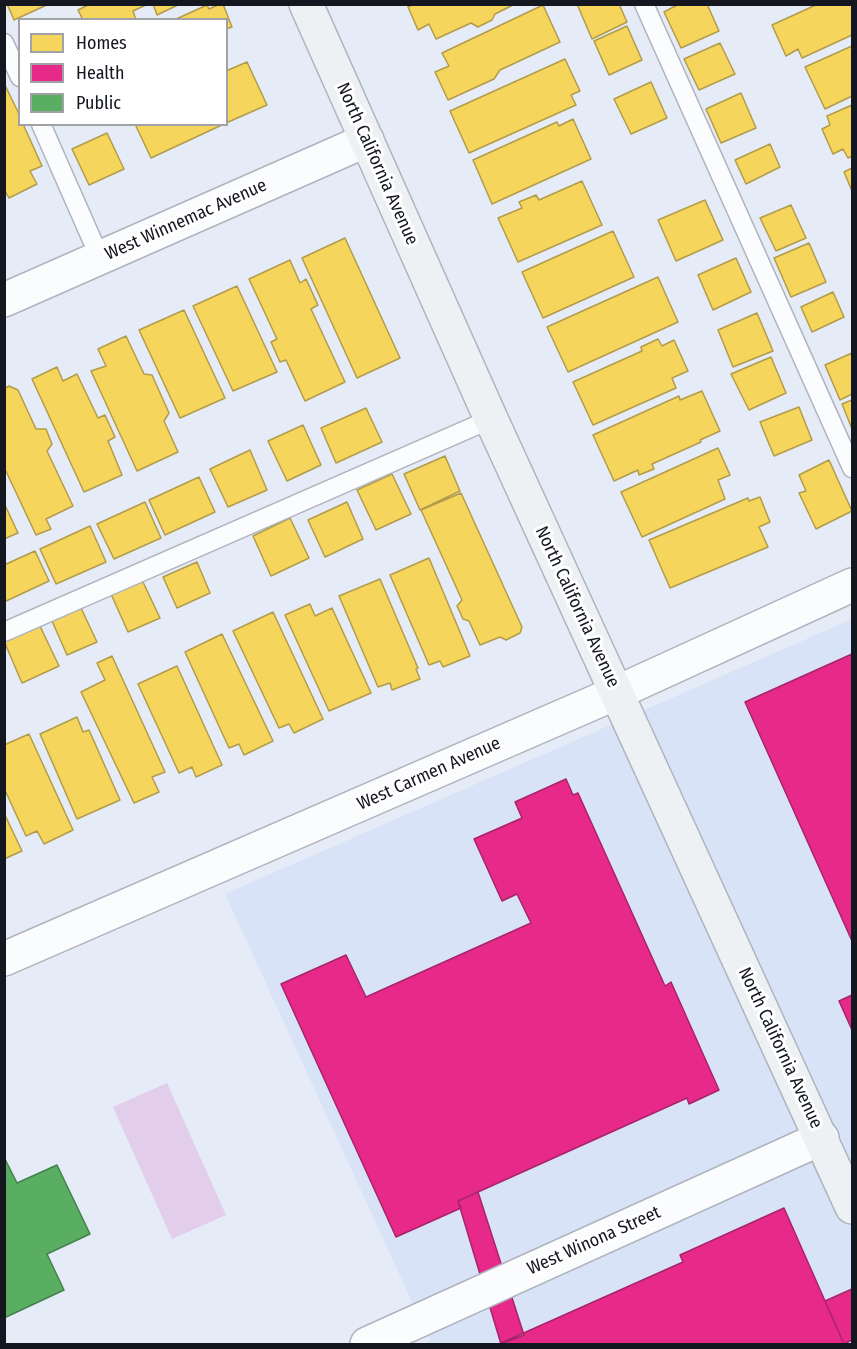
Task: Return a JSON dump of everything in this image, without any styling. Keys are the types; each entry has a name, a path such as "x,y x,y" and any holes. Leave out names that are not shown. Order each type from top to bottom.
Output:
{"main road":[{"name":"North California Avenue","path":"306,4 491,419 852,1207"}],"street":[{"name":"West Winnemac Avenue","path":"4,300 367,140"},
{"name":"West Carmen Avenue","path":"4,960 616,693 852,585"},
{"name":"West Winona Street","path":"367,1344 822,1138"}],"lane":[{"path":"644,4 852,468"},
{"path":"4,43 18,73"},
{"path":"42,126 100,258"},
{"path":"4,632 491,419"}],"shaded area":[{"path":"852,619 852,1344 423,1344 430,1341 225,894"},
{"path":"167,1083 226,1215 172,1239 113,1107"}],"building: Homes":[{"path":"7,4 49,4 18,18 14,20"},
{"path":"90,4 148,4 133,11 135,18 82,18 78,10"},
{"path":"153,4 180,4 157,15"},
{"path":"223,4 232,27 228,28 228,18 178,18 207,5 209,9"},
{"path":"414,4 515,4 495,14 492,20 478,27 471,23 436,39 429,24 418,30 408,7"},
{"path":"577,4 619,4 627,22 592,39"},
{"path":"679,4 707,4 719,31 681,48 664,12"},
{"path":"818,4 852,4 852,35 802,58 798,49 786,56 772,25"},
{"path":"543,5 560,42 500,70 494,79 448,100 435,72 449,66 442,53"},
{"path":"627,26 642,60 609,75 594,41"},
{"path":"720,43 735,74 699,90 684,59"},
{"path":"852,46 852,96 825,109 805,67"},
{"path":"565,59 580,91 571,95 576,105 469,153 450,111"},
{"path":"247,62 267,105 228,122 228,70"},
{"path":"651,82 667,118 631,134 614,99"},
{"path":"4,83 18,112 18,126 24,126 42,166 30,171 37,184 9,198 4,189"},
{"path":"741,93 756,128 721,143 706,109"},
{"path":"852,105 852,156 848,158 843,149 833,154 822,129 830,125 827,116"},
{"path":"573,119 591,159 492,204 473,160 557,122 559,126"},
{"path":"136,126 220,126 151,158"},
{"path":"107,133 124,169 89,185 72,149"},
{"path":"770,144 780,167 746,184 735,160"},
{"path":"852,168 852,191 844,172"},
{"path":"582,181 602,225 518,262 498,218 522,208 519,202 536,195 539,200"},
{"path":"705,200 723,240 676,261 658,220"},
{"path":"791,205 806,238 776,251 760,218"},
{"path":"613,231 634,277 543,318 522,272"},
{"path":"345,238 400,358 357,378 302,258"},
{"path":"809,243 826,282 791,297 774,258"},
{"path":"736,258 751,292 713,310 698,275"},
{"path":"290,260 300,283 306,279 318,305 311,309 345,382 305,401 286,360 280,362 271,342 277,339 249,279"},
{"path":"658,277 678,322 568,372 547,327"},
{"path":"237,286 277,372 233,391 193,306"},
{"path":"833,292 844,317 812,332 801,307"},
{"path":"184,310 225,398 180,418 139,330"},
{"path":"757,313 773,351 733,367 718,330"},
{"path":"126,336 144,374 152,375 169,413 164,421 178,452 137,471 91,371 106,366 98,349"},
{"path":"658,339 662,346 674,340 688,371 672,378 676,388 593,425 573,382 642,351 641,347"},
{"path":"852,353 852,394 840,400 825,365"},
{"path":"771,357 786,393 749,410 731,374"},
{"path":"57,367 63,381 77,374 98,418 105,415 115,437 108,441 122,475 84,492 32,379"},
{"path":"9,386 18,390 36,429 46,429 52,444 47,451 73,506 46,519 51,529 36,535 4,467 4,389"},
{"path":"702,391 720,431 652,464 654,469 639,475 638,470 614,481 593,435 679,396 680,400"},
{"path":"852,400 852,429 842,404"},
{"path":"799,407 812,440 774,456 760,422"},
{"path":"366,408 382,442 336,463 321,428"},
{"path":"303,425 321,465 287,481 268,441"},
{"path":"718,448 730,475 718,480 725,499 642,537 621,492"},
{"path":"250,450 267,490 228,507 210,469"},
{"path":"445,456 460,491 420,510 404,474"},
{"path":"829,460 852,511 816,529 799,493 806,491 799,475"},
{"path":"392,474 411,514 376,530 357,490"},
{"path":"199,477 215,512 165,535 149,500"},
{"path":"461,493 522,627 520,633 506,640 500,637 480,645 469,621 463,619 457,606 462,600 421,510"},
{"path":"760,497 770,522 759,527 768,547 670,588 649,540 748,498 749,501"},
{"path":"145,502 161,538 114,559 97,524"},
{"path":"347,502 363,539 325,557 308,520"},
{"path":"4,503 18,533 4,539"},
{"path":"290,518 309,558 271,576 253,536"},
{"path":"90,526 106,562 56,584 40,549"},
{"path":"35,551 49,581 4,602 4,565"},
{"path":"429,558 470,656 443,667 440,661 429,665 390,575"},
{"path":"197,562 210,593 177,608 163,577"},
{"path":"380,579 418,668 416,669 420,679 392,690 390,683 378,687 339,596"},
{"path":"142,580 160,618 128,632 111,594"},
{"path":"310,604 315,616 332,608 371,693 329,711 285,615"},
{"path":"81,608 97,642 67,655 52,621"},
{"path":"273,612 323,719 294,733 289,724 279,728 233,631"},
{"path":"39,624 59,666 22,683 4,641"},
{"path":"222,634 273,741 244,755 239,744 229,748 185,652"},
{"path":"112,656 165,772 152,777 159,792 134,803 81,692 105,680 97,663"},
{"path":"177,666 222,765 196,777 192,767 179,773 138,684"},
{"path":"77,717 83,732 89,730 120,800 77,819 40,734"},
{"path":"29,734 73,830 44,844 37,831 26,836 4,788 4,745"},
{"path":"4,813 22,851 4,859"}],"building: Health":[{"path":"852,654 852,941 745,702"},
{"path":"566,779 573,795 578,793 665,986 671,982 719,1090 689,1104 687,1098 458,1201 461,1208 396,1237 281,984 346,955 366,997 531,923 517,894 502,901 474,839 522,818 515,802"},
{"path":"852,995 852,1030 839,1001"},
{"path":"478,1192 524,1335 501,1344 458,1201"},
{"path":"784,1208 844,1344 499,1344 683,1262 680,1255"},
{"path":"852,1289 852,1340 844,1344 825,1301"}],"building: Public":[{"path":"4,1157 17,1183 57,1165 90,1234 47,1254 64,1290 4,1318"}]}
